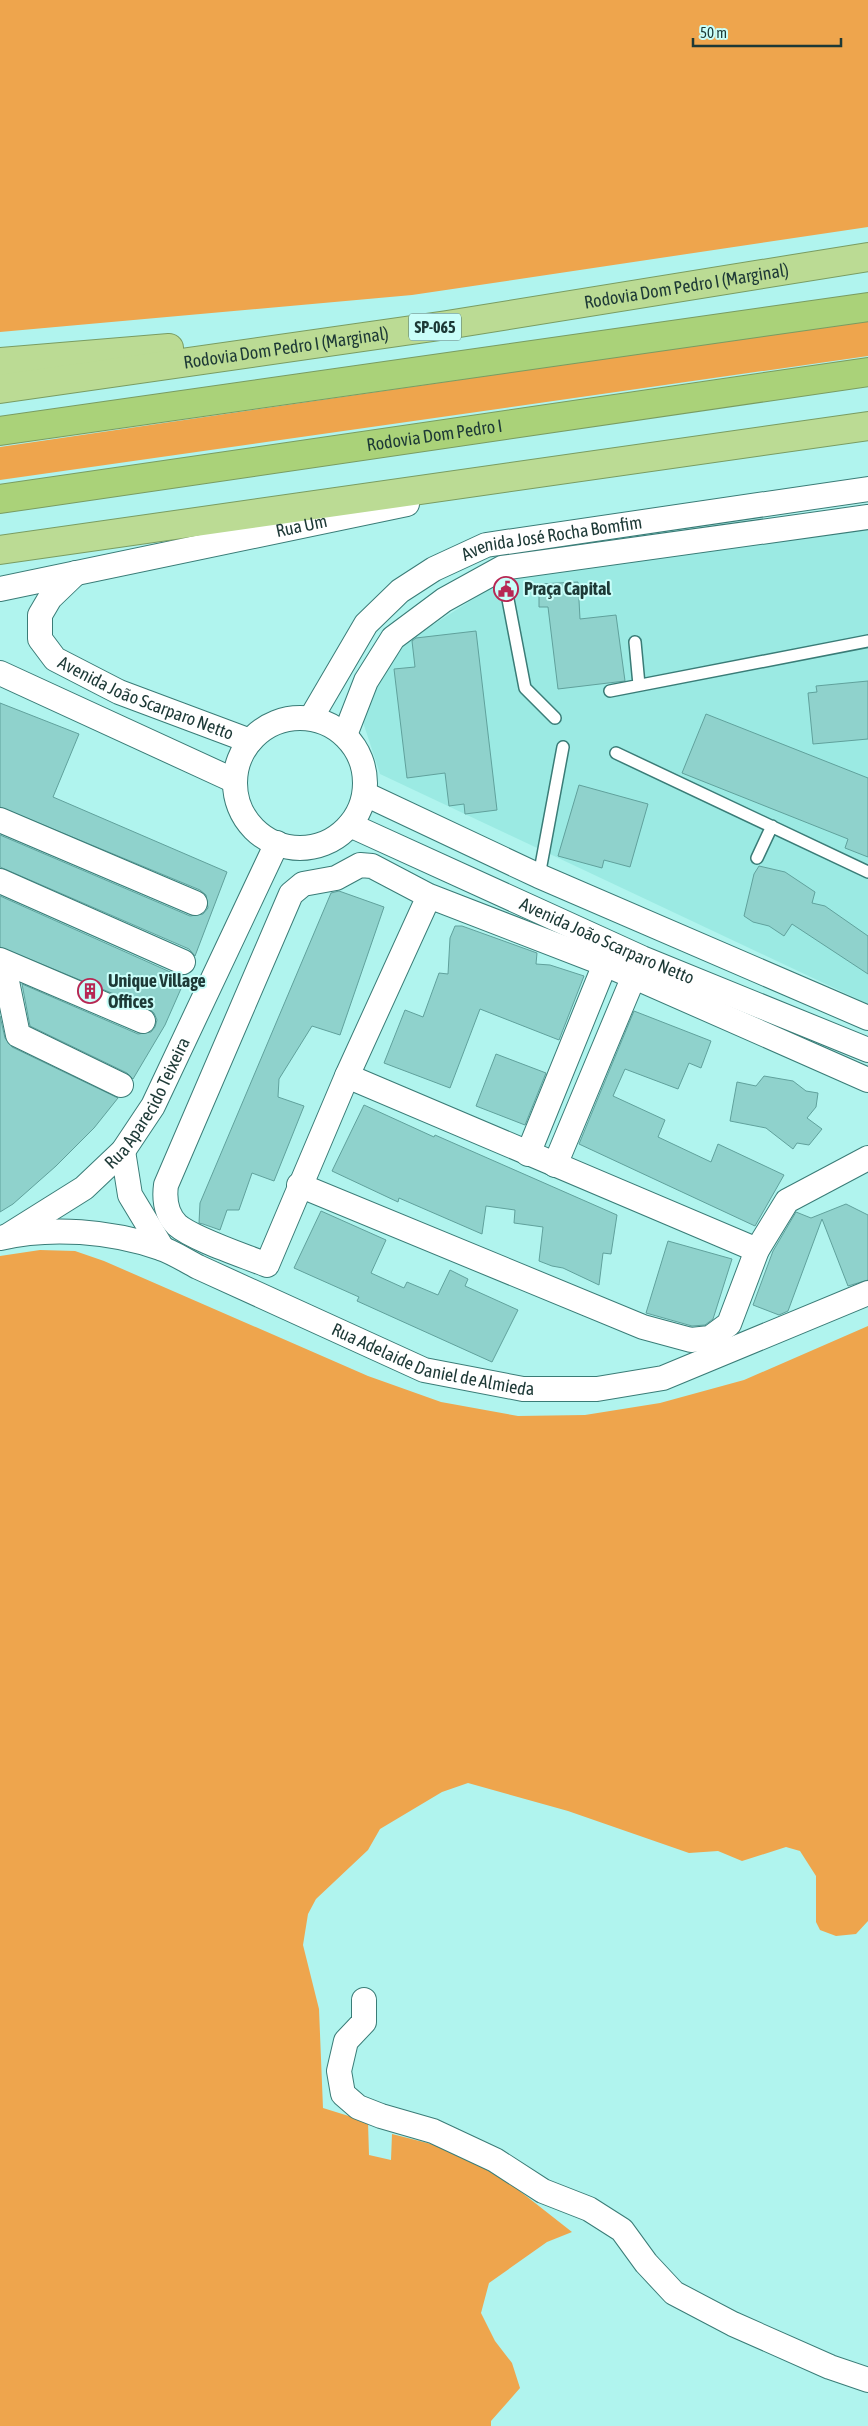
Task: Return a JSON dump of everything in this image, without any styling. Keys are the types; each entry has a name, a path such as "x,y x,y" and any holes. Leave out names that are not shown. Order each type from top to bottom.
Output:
{"highway":[{"name":"Rodovia Dom Pedro I (Marginal)","path":"0,389 447,325 868,258"},
{"name":"SP-065","path":"0,431 868,307"},
{"path":"0,362 447,325"},
{"name":"Rodovia Dom Pedro I","path":"0,499 868,372"},
{"path":"0,550 868,426"}],"street":[{"name":"Rua Um","path":"0,589 602,463"},
{"name":"Avenida José Rocha Bomfim","path":"311,718 366,624 400,591 434,569 486,545 868,489"},
{"name":"Avenida José Rocha Bomfim","path":"345,735 366,681 393,638 444,600 502,568 868,517"},
{"name":"Avenida João Scarparo Netto","path":"76,573 50,598 40,615 40,639 55,659 120,692 250,741"},
{"name":"Avenida João Scarparo Netto","path":"0,673 235,781"},
{"path":"311,718 329,724 345,735 358,752 365,772 365,794 360,810 350,825 335,838 316,846 297,848 277,843 260,834 246,819 237,801 235,781 239,760 250,741 267,727 288,719 311,718"},
{"name":"Avenida João Scarparo Netto","path":"365,794 539,876 868,1018"},
{"path":"0,820 195,903"},
{"name":"Avenida João Scarparo Netto","path":"350,825 637,968 868,1050"},
{"name":"Rua Aparecido Teixeira","path":"3,1237 84,1188 123,1151 153,1106 277,843"},
{"path":"429,896 299,1185 267,1265 190,1233 177,1224 168,1212 164,1198 166,1185 291,894 304,884 336,878 360,864 372,866 429,896 610,955 528,1154"},
{"path":"1,884 182,962"},
{"path":"2,961 143,1021"},
{"path":"2,961 18,1035 121,1085"},
{"path":"555,1165 637,968 868,1080"},
{"path":"347,1076 757,1250"},
{"path":"123,1151 130,1195 162,1248"},
{"path":"299,1185 643,1327 691,1340 710,1338 729,1324 757,1250 787,1201 868,1158"},
{"name":"Rua Adelaide Daniel de Almieda","path":"3,1237 59,1232 92,1234 162,1248 198,1268 424,1370 523,1389 597,1388 663,1378 868,1293"},
{"path":"364,2000 364,2022 346,2041 339,2071 343,2094 358,2107 433,2132 495,2160 543,2191 589,2209 622,2230 646,2263 674,2292 733,2324 830,2367 868,2380"}],"lane":[{"path":"502,568 526,688 555,718"},
{"path":"853,644 868,632"},
{"path":"610,691 868,641"},
{"path":"635,642 639,685"},
{"path":"539,876 562,747"},
{"path":"616,753 868,872"},
{"path":"757,858 772,826"}],"shaded area":[{"path":"0,0 868,0 868,227 412,295 0,332"},
{"path":"868,320 868,356 0,480 0,447"},
{"path":"868,524 868,1004 380,774 360,713 401,645 511,575"},
{"path":"40,1250 75,1251 104,1261 368,1376 441,1402 518,1416 585,1415 660,1403 744,1380 868,1326 868,1921 856,1934 836,1936 820,1930 816,1922 816,1876 800,1851 786,1847 742,1861 718,1851 689,1853 568,1811 468,1783 442,1792 380,1829 368,1850 316,1899 308,1914 303,1945 319,2009 323,2108 368,2122 369,2155 391,2160 392,2134 451,2149 483,2162 572,2232 547,2242 489,2283 481,2313 495,2341 512,2363 520,2388 491,2421 491,2426 0,2426 0,1256"}],"building":[{"path":"578,582 580,619 616,615 625,681 558,689 548,607 539,607 539,584"},
{"path":"476,631 497,810 465,814 464,804 449,806 445,773 407,778 394,669 415,667 412,641 416,638"},
{"path":"868,681 868,739 813,744 808,693 817,692 816,686"},
{"path":"0,703 79,734 53,797 227,872 195,956 189,949 0,867 0,835 190,916 203,914 208,908 206,895 200,890 0,807"},
{"path":"706,714 868,778 868,857 845,848 848,839 682,773"},
{"path":"579,785 648,804 630,867 604,860 602,868 558,856"},
{"path":"759,866 785,872 815,892 812,903 825,906 868,936 868,974 792,924 784,936 769,926 753,922 744,916 754,874"},
{"path":"339,891 384,907 340,1035 312,1026 279,1079 278,1097 304,1106 274,1181 252,1173 239,1210 227,1210 220,1230 199,1223 200,1203 331,893"},
{"path":"0,896 177,975 187,975 165,1025 133,1079 127,1073 30,1026 22,984 138,1034 151,1032 155,1027 157,1020 154,1013 148,1008 0,947"},
{"path":"455,926 462,926 537,953 536,964 550,965 584,976 559,1040 480,1009 450,1088 384,1063 405,1010 423,1017 439,973 448,974 450,938"},
{"path":"634,1011 711,1041 701,1068 689,1063 678,1089 625,1069 613,1096 665,1120 658,1137 711,1162 718,1144 784,1175 755,1226 579,1144"},
{"path":"0,1016 5,1038 12,1047 118,1098 94,1128 56,1166 13,1204 0,1212"},
{"path":"496,1054 546,1073 525,1125 476,1106"},
{"path":"764,1076 793,1081 806,1091 818,1093 816,1107 807,1118 822,1129 809,1145 797,1143 793,1149 766,1128 730,1121 737,1082 756,1086"},
{"path":"364,1105 617,1215 611,1254 603,1253 599,1285 563,1268 539,1261 543,1227 514,1223 515,1210 486,1206 482,1234 399,1198 398,1202 332,1171"},
{"path":"846,1204 868,1215 868,1280 848,1286 822,1219 788,1311 779,1315 753,1305 773,1251 796,1212 811,1218"},
{"path":"321,1211 386,1240 371,1273 404,1288 407,1282 438,1295 450,1270 468,1279 465,1286 518,1310 492,1362 357,1301 359,1297 294,1268"},
{"path":"668,1241 732,1259 713,1319 705,1325 692,1326 646,1313"}],"place":[{"name":"Praça Capital","path":"506,589"},
{"name":"Unique Village Offices","path":"90,991"}]}
